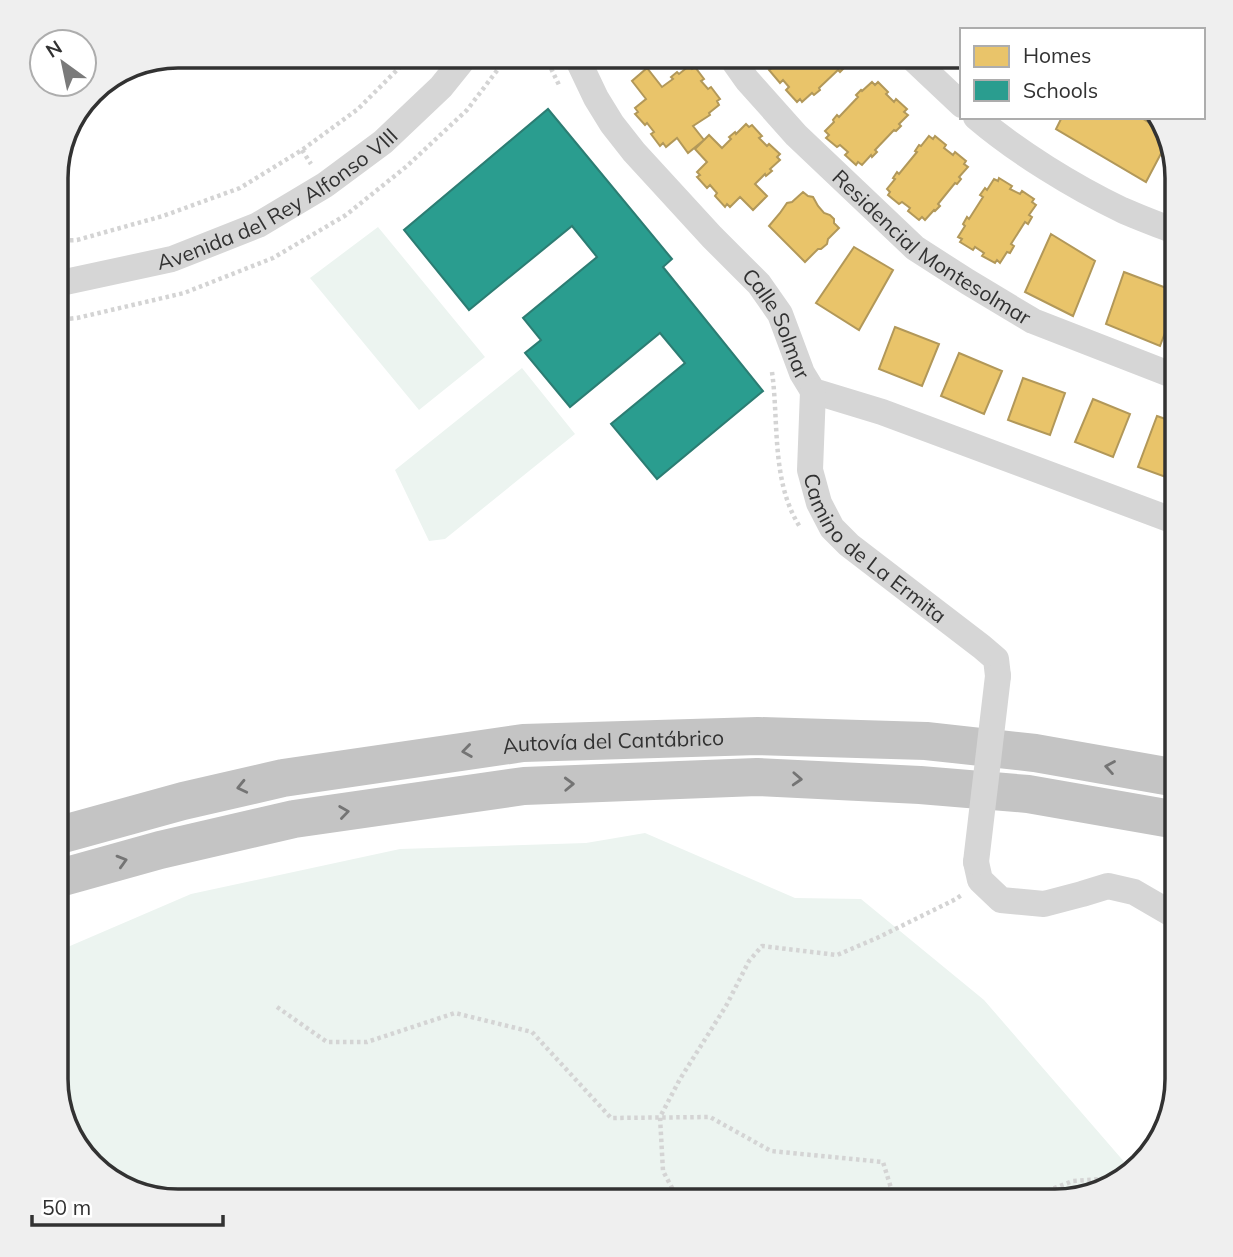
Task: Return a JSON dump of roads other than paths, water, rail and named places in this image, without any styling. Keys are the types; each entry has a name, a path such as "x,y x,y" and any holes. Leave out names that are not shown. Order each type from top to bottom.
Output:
{"highway":[{"name":"Autovía del Cantábrico","path":"68,833 183,801 283,778 523,743 758,736 926,741 1035,753 1165,776"},
{"name":"Autovía del Cantábrico","path":"68,876 160,850 294,819 524,786 757,777 920,785 1028,794 1165,818"}],"street":[{"name":"Avenida del Rey Alfonso VIII","path":"68,281 172,259 258,225 325,185 383,142 441,87 456,68"},
{"name":"Calle Solmar","path":"582,68 612,124 634,152 759,284 780,314 802,373 813,391 882,412 1165,518"},
{"name":"Residencial Montesolmar","path":"738,68 796,135 915,248 1033,321 1165,372"},
{"path":"922,68 960,103"},
{"path":"979,119 1038,162 1080,188 1165,227"},
{"name":"Camino de La Ermita","path":"813,391 810,470 819,503 832,528 849,545 996,659 998,676 978,871 1001,900 1044,904 1108,886 1134,892 1165,910"}]}
